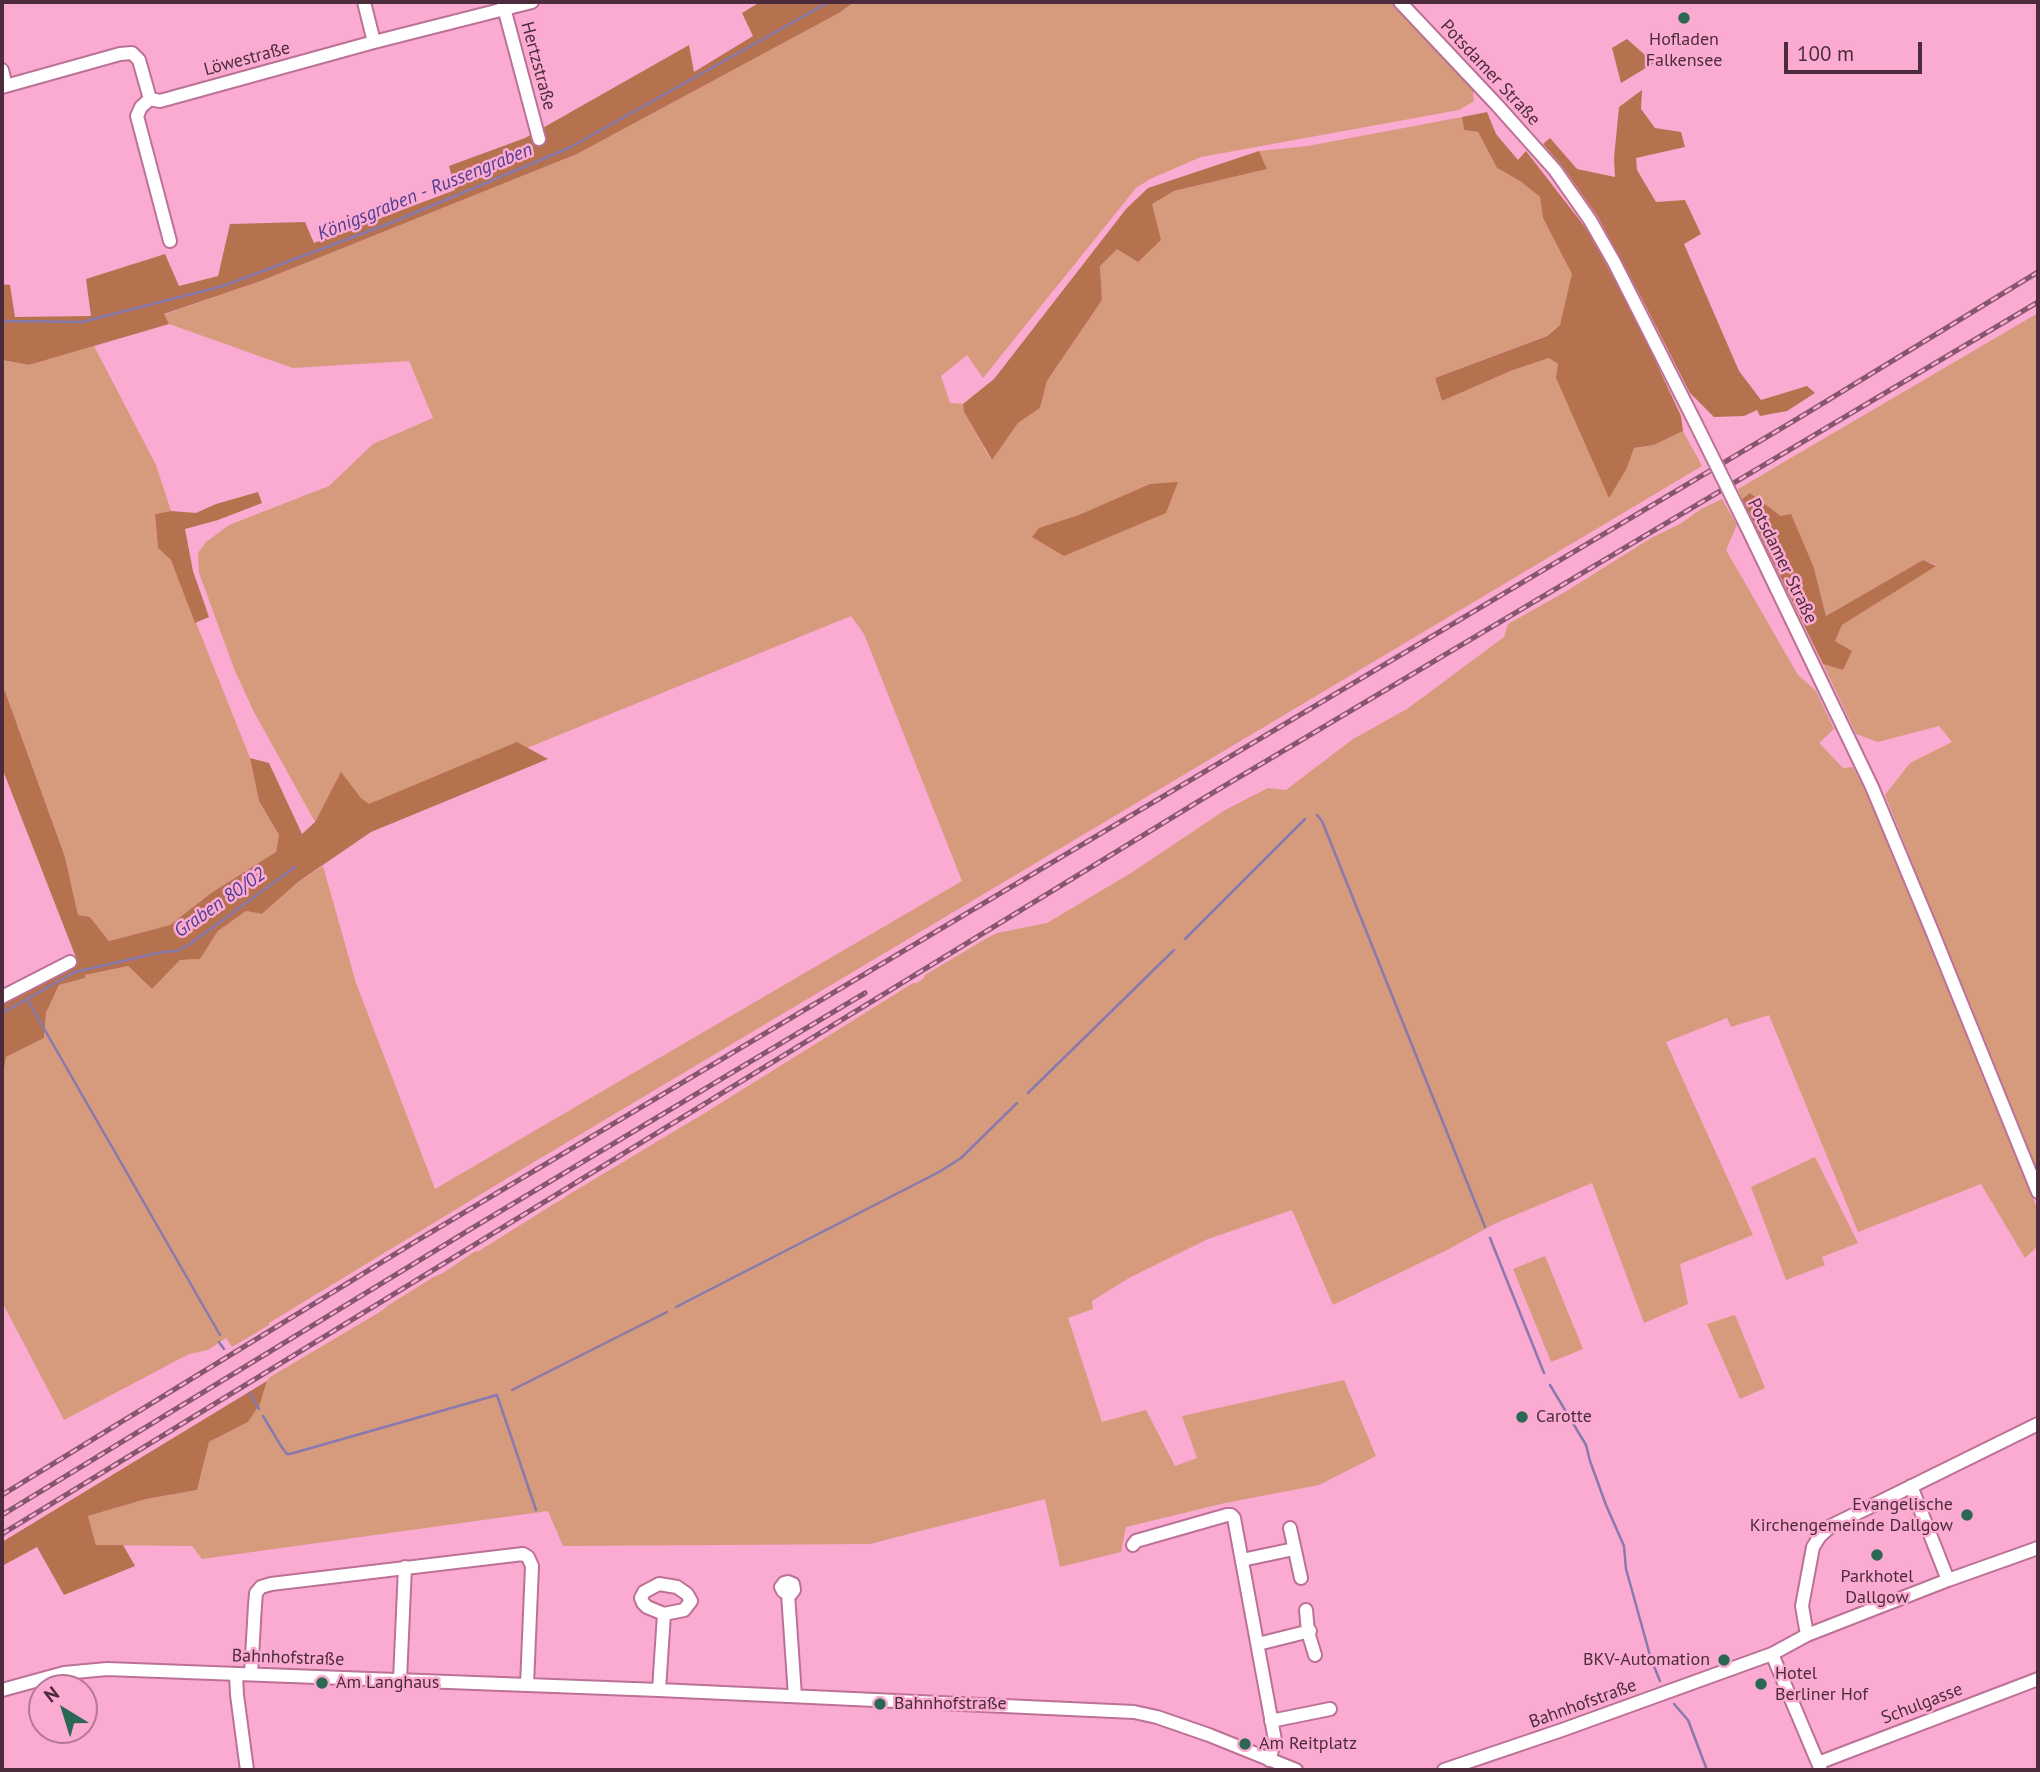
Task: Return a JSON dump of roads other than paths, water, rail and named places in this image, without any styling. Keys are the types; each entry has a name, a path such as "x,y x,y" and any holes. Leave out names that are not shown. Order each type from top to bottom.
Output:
{"street":[{"path":"364,2 374,42"},
{"name":"Löwestraße","path":"150,99 160,101 503,5 532,2"},
{"name":"Potsdamer Straße","path":"1400,2 1555,170 1590,220 1614,262 1747,527 1872,787 2038,1192"},
{"name":"Hertzstraße","path":"503,5 539,139"},
{"path":"2,70 4,86 120,54 132,53 139,60 150,99 141,107 138,117 170,241"},
{"path":"2,997 71,962"},
{"path":"1807,1635 1802,1606 1813,1548 1820,1536 1831,1526 2038,1424"},
{"path":"1911,1486 1948,1580"},
{"path":"1133,1545 1136,1541 1231,1515 1236,1521 1275,1740 1269,1760"},
{"path":"1290,1528 1301,1578"},
{"name":"Bahnhofstraße","path":"1444,1770 1772,1654 1807,1635 2038,1548"},
{"path":"1242,1560 1294,1549"},
{"path":"251,1674 255,1605 261,1587 523,1554 528,1557 532,1566 527,1685"},
{"path":"400,1680 405,1567"},
{"path":"788,1594 794,1696"},
{"path":"1306,1611 1315,1655"},
{"path":"659,1690 664,1614"},
{"path":"1258,1644 1309,1631"},
{"path":"1772,1654 1820,1766"},
{"name":"Bahnhofstraße","path":"2,1690 64,1673 86,1670 659,1690 1134,1713 1157,1717 1209,1734 1296,1770"},
{"path":"236,1674 247,1770"},
{"name":"Schulgasse","path":"1820,1766 2038,1679"},
{"path":"1271,1721 1331,1709"}],"waterway":[{"name":"Königsgraben - Russengraben","path":"2,321 82,322 223,286 393,222 569,148 829,2"},
{"path":"1317,815 1322,821 1485,1227"},
{"path":"1185,939 1305,819"},
{"name":"Graben 80/02","path":"2,1013 75,972 177,951 295,867"},
{"path":"1028,1093 1174,950"},
{"path":"27,999 220,1335"},
{"path":"676,1307 939,1172 961,1158 1017,1103"},
{"path":"1490,1238 1544,1373"},
{"path":"512,1390 667,1312"},
{"path":"219,1342 224,1349"},
{"path":"1550,1385 1586,1445 1606,1505 1624,1546 1626,1569 1651,1659 1660,1681"},
{"path":"250,1393 259,1409"},
{"path":"263,1416 281,1446 290,1454 497,1395 536,1510"},
{"path":"1674,1704 1688,1720 1707,1770"}],"railway":[{"path":"2,1495 418,1240 1802,416 2038,272"},
{"path":"2,1534 1204,798 2038,302"},
{"path":"2,1515 469,1230 865,993"}],"place":[{"name":"Hofladen Falkensee","path":"1684,18"},
{"name":"Carotte","path":"1522,1417"},
{"name":"Evangelische Kirchengemeinde Dallgow","path":"1967,1515"},
{"name":"Parkhotel Dallgow","path":"1877,1555"},
{"name":"BKV-Automation","path":"1724,1660"},
{"name":"Am Langhaus","path":"322,1683"},
{"name":"Hotel Berliner Hof","path":"1761,1684"},
{"name":"Bahnhofstraße","path":"880,1704"},
{"name":"Am Reitplatz","path":"1245,1744"}]}
